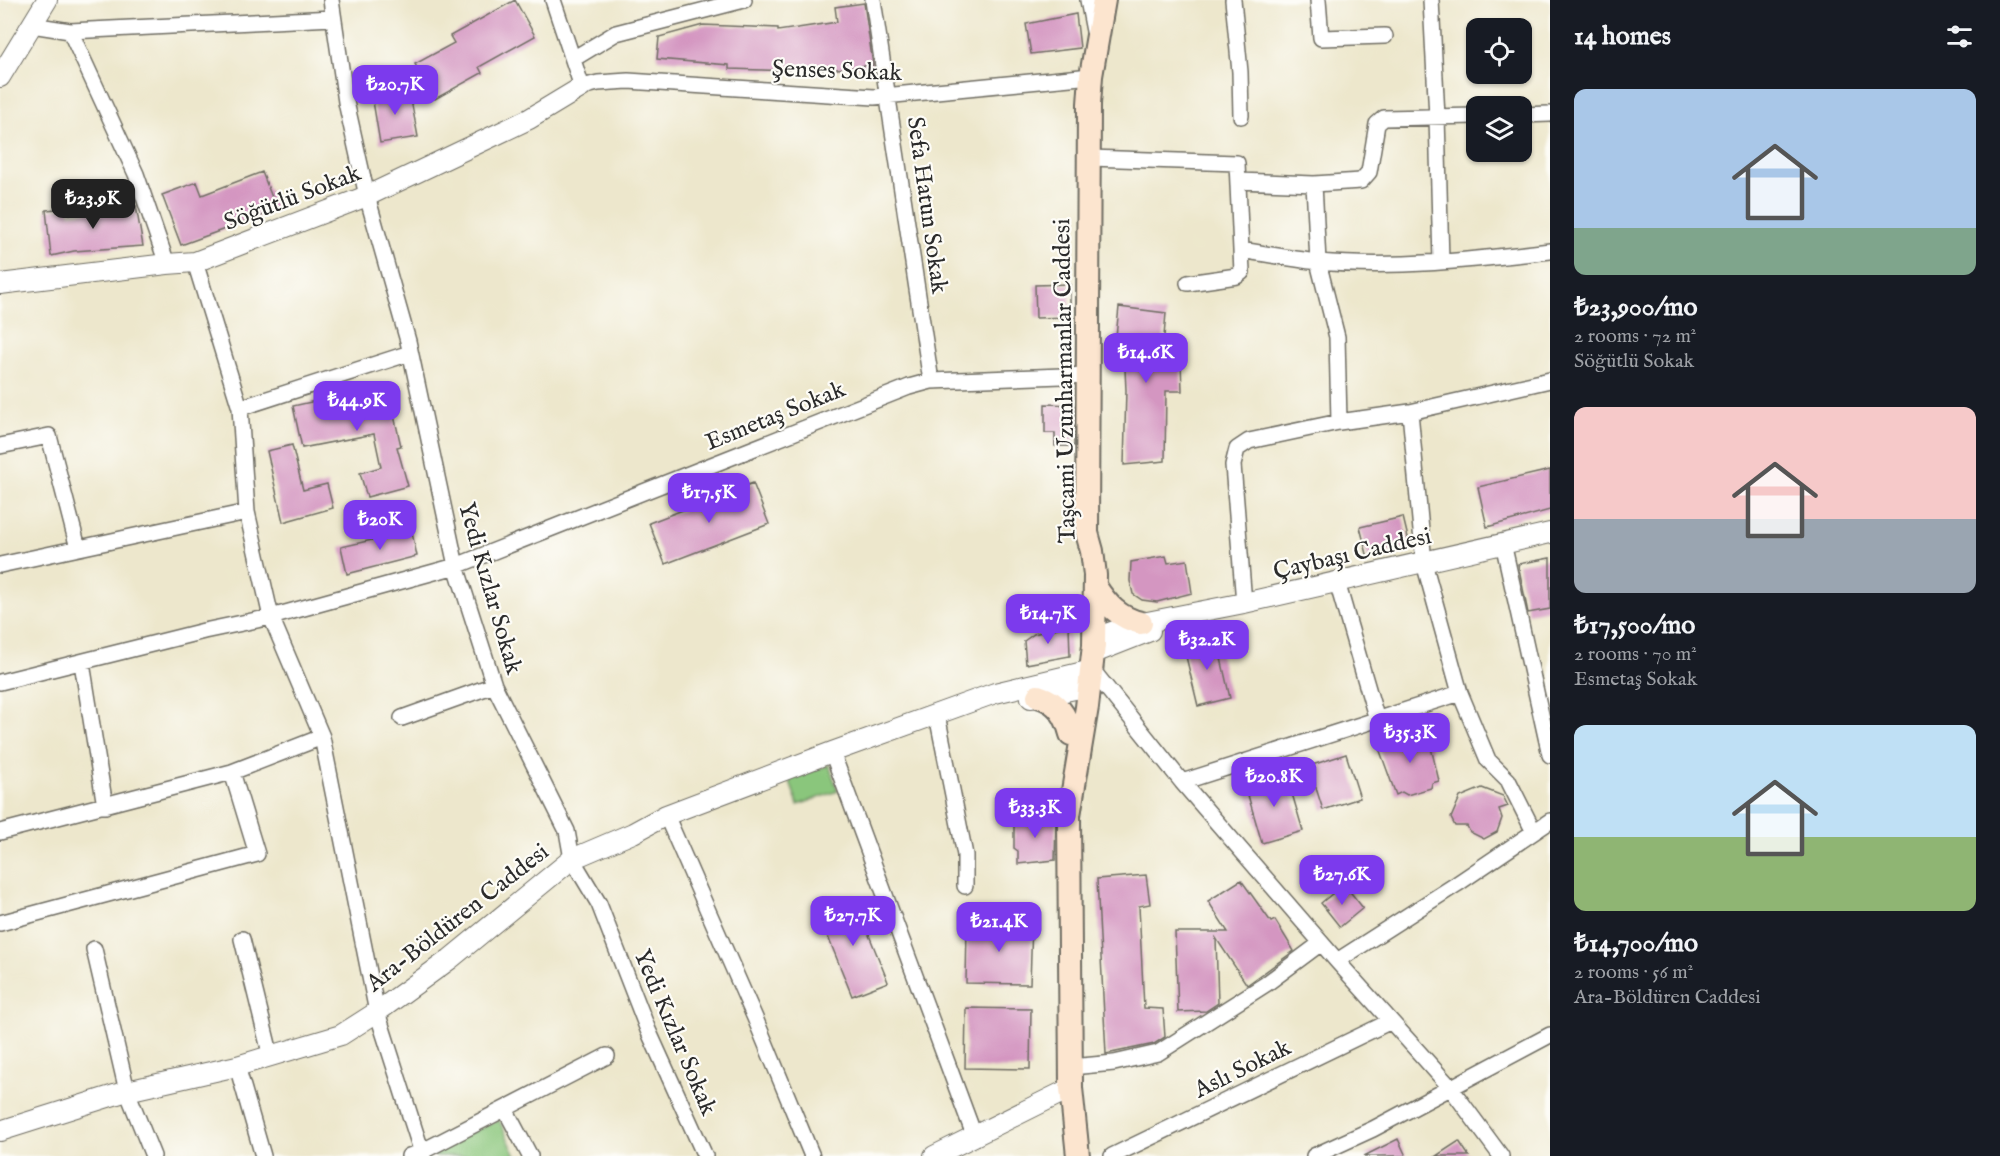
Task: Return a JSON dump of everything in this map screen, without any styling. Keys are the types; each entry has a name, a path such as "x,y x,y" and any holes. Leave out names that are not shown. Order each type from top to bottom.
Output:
{"main road":[{"name":"Taşcami Uzunharmanlar Caddesi","path":"1078,1156 1071,1077 1069,815 1095,586 1094,562 1088,533 1090,76 1104,0"},
{"path":"1069,815 1065,801 1065,781 1071,734 1087,667 1083,556 1088,533"},
{"path":"1095,586 1115,612 1141,623"},
{"path":"1038,696 1054,702 1068,722 1071,734"}],"street":[{"path":"0,77 47,0"},
{"name":"Yedi Kızlar Sokak","path":"331,0 346,102 367,196 410,353 456,566 494,685 567,831 572,859 599,904 648,1030 705,1156"},
{"path":"553,0 582,87"},
{"path":"573,59 616,33 744,0"},
{"name":"Sefa Hatun Sokak","path":"873,0 931,381"},
{"path":"1088,0 1096,43"},
{"path":"1233,0 1240,72 1241,116"},
{"path":"1318,0 1321,38 1385,36"},
{"path":"1431,0 1442,261"},
{"path":"32,25 70,31 333,18"},
{"path":"70,31 136,174 167,264"},
{"name":"Şenses Sokak","path":"582,87 598,83 628,81 889,97 1090,76"},
{"name":"Söğütlü Sokak","path":"0,284 195,262 367,196 530,119 582,87"},
{"path":"1532,115 1550,114"},
{"path":"1238,181 1314,184 1361,181 1369,172 1377,124 1384,118 1466,116"},
{"path":"1090,158 1237,163 1242,272 1237,276 1188,283"},
{"path":"1314,184 1318,262 1337,337 1339,422"},
{"path":"1241,250 1318,262 1393,265 1550,251"},
{"path":"195,262 240,408 247,512 272,617 322,737 377,1012 418,1155 607,1056"},
{"path":"240,408 410,353"},
{"name":"Esmetaş Sokak","path":"0,682 204,631 272,617 456,566 869,401 931,381 1089,375"},
{"path":"1244,603 1233,465 1237,449 1249,441 1339,422 1410,412 1550,380"},
{"path":"1410,412 1424,563 1460,693 1488,760 1508,780 1534,832"},
{"path":"0,446 49,436 78,548"},
{"path":"0,565 247,512"},
{"name":"Çaybaşı Caddesi","path":"1087,667 1121,627 1244,603 1550,533"},
{"path":"1503,543 1550,755"},
{"path":"1337,582 1377,720"},
{"name":"Çaybaşı Caddesi","path":"1087,667 1152,630 1164,620"},
{"path":"82,663 105,806"},
{"path":"1087,667 1182,782 1321,943 1450,1087 1501,1156"},
{"name":"Ara-Böldüren Caddesi","path":"937,715 1038,696 1087,667"},
{"name":"Ara-Böldüren Caddesi","path":"0,1131 127,1091 272,1057 341,1035 450,959 572,859 633,834 666,815 831,752 994,693 1087,667"},
{"path":"402,718 494,685"},
{"path":"1182,782 1460,693"},
{"path":"937,715 965,855 965,886"},
{"path":"0,832 232,772 322,737"},
{"path":"831,752 974,1135"},
{"path":"0,923 257,854 232,772"},
{"path":"666,815 755,1018 812,1156"},
{"path":"1337,961 1550,821"},
{"path":"242,939 272,1057"},
{"path":"934,1156 1071,1077 1114,1063 1158,1053 1257,990 1321,943"},
{"path":"94,950 127,1091 153,1156"},
{"name":"Aslı Sokak","path":"1112,1156 1391,1021"},
{"path":"1314,1156 1373,1129 1550,1035"},
{"path":"237,1066 263,1156"},
{"path":"505,1109 530,1156"}],"green space":[{"path":"829,765 838,791 798,805 789,779"},
{"path":"499,1120 516,1156 435,1156 432,1149"}],"building":[{"path":"515,0 535,36 479,67 482,73 435,99 415,64 454,43 450,36"},
{"path":"864,3 873,65 791,74 791,71 729,69 729,65 657,59 659,37 703,25 778,28 778,31 837,22 835,7"},
{"path":"1076,14 1080,48 1031,54 1026,24"},
{"path":"409,89 418,137 380,143 372,95"},
{"path":"262,172 277,210 181,245 162,195 197,182 202,195"},
{"path":"136,206 143,246 74,251 51,256 46,210 68,208 70,214"},
{"path":"1070,284 1070,317 1036,318 1035,285"},
{"path":"1119,307 1166,313 1162,359 1181,362 1182,391 1166,391 1165,461 1124,465 1126,390 1124,348 1115,347"},
{"path":"387,385 401,446 397,447 408,486 367,497 360,473 381,467 374,434 302,448 293,406"},
{"path":"1045,404 1074,405 1074,446 1055,446 1055,433 1045,433"},
{"path":"292,445 303,490 327,484 333,508 283,522 267,451"},
{"path":"1550,470 1550,510 1487,527 1478,487"},
{"path":"753,483 769,524 665,564 649,523"},
{"path":"1403,517 1410,546 1368,558 1360,527"},
{"path":"411,528 417,556 347,574 341,547"},
{"path":"1166,556 1168,563 1187,560 1192,593 1157,602 1142,600 1133,594 1130,581 1131,562"},
{"path":"1550,558 1550,609 1528,613 1518,564"},
{"path":"1069,625 1070,656 1026,664 1024,641 1034,634"},
{"path":"1216,636 1230,698 1198,706 1183,644"},
{"path":"1428,735 1439,781 1432,783 1431,788 1407,795 1402,792 1396,795 1380,751 1389,742 1404,736 1422,738"},
{"path":"1346,754 1360,798 1323,810 1309,766"},
{"path":"1286,773 1303,831 1262,843 1245,785"},
{"path":"1482,788 1503,796 1508,806 1499,809 1502,818 1497,832 1484,839 1470,832 1467,826 1455,826 1451,818 1460,797"},
{"path":"1014,816 1056,817 1055,860 1018,864 1018,851 1014,848"},
{"path":"1146,875 1150,904 1139,906 1144,1008 1163,1009 1165,1037 1154,1044 1106,1054 1097,879"},
{"path":"1241,880 1271,922 1275,920 1294,951 1247,985 1216,938 1218,1003 1206,1011 1178,1012 1175,932 1228,932 1208,901"},
{"path":"1344,884 1363,908 1340,927 1321,903"},
{"path":"854,898 888,982 852,996 818,912"},
{"path":"967,923 1032,924 1030,984 966,983"},
{"path":"966,1008 1031,1009 1030,1069 965,1068"},
{"path":"1398,1139 1406,1156 1364,1156"},
{"path":"1459,1141 1469,1156 1436,1156"}]}
